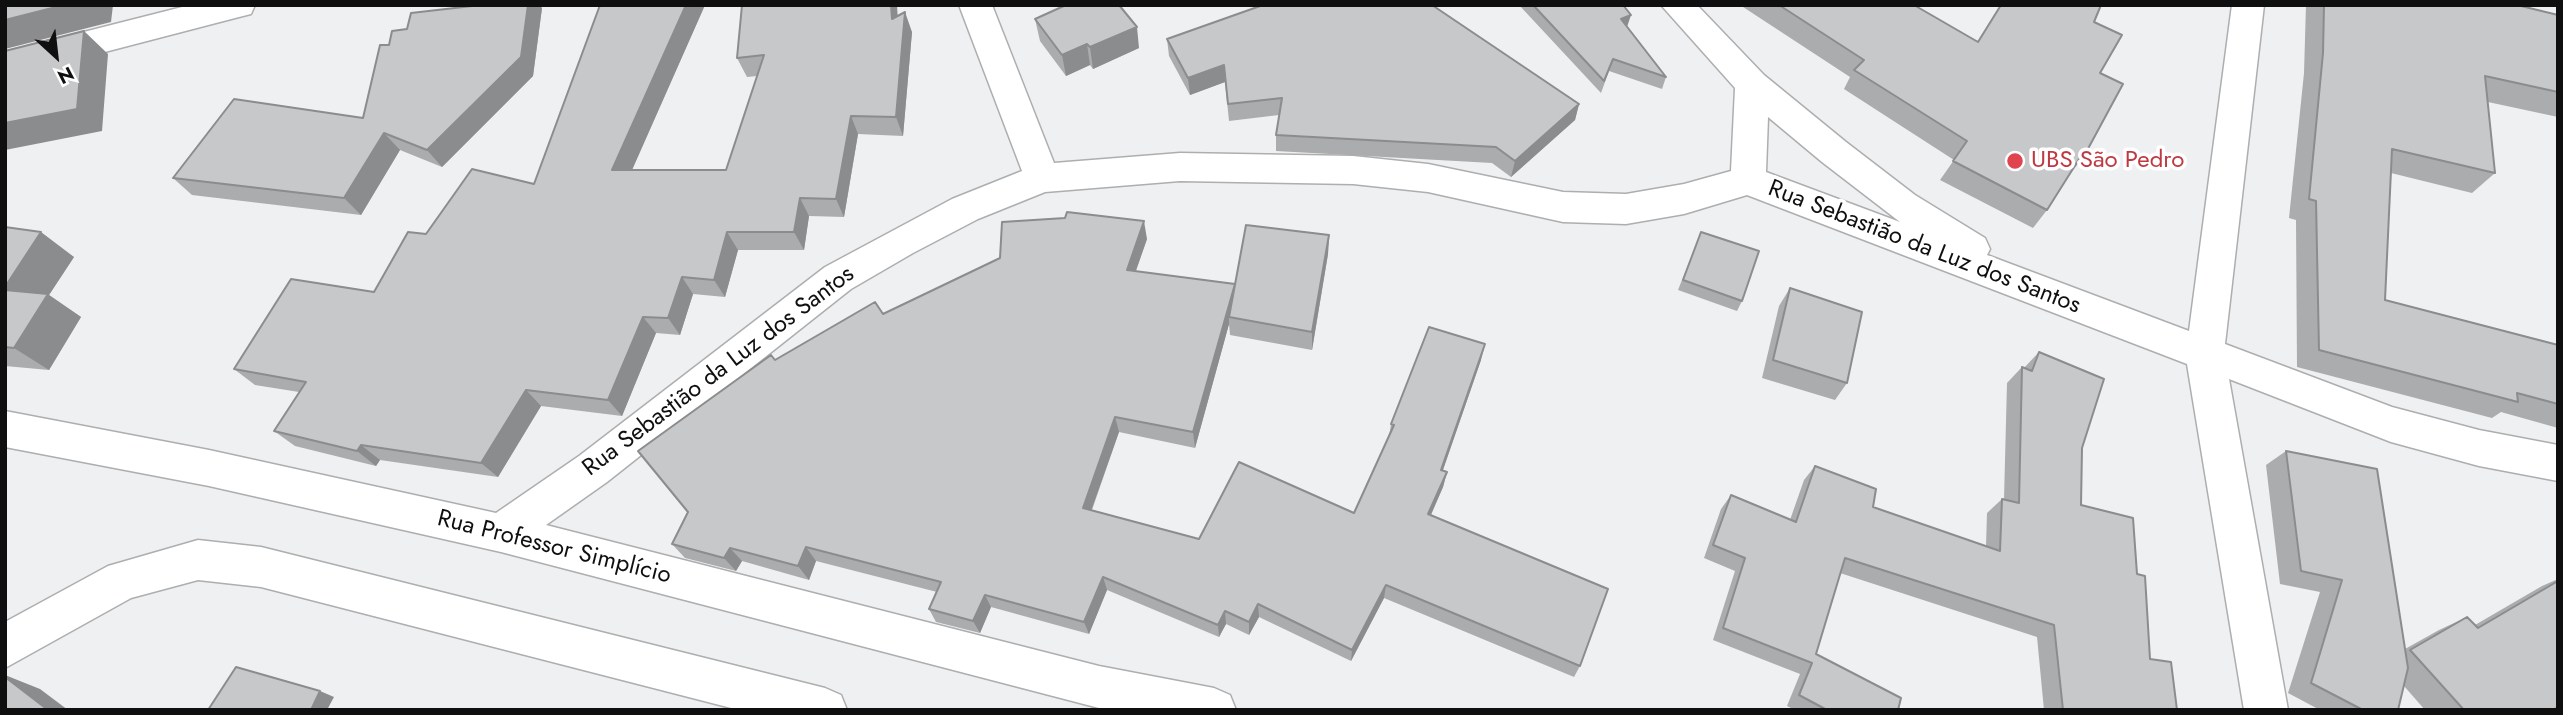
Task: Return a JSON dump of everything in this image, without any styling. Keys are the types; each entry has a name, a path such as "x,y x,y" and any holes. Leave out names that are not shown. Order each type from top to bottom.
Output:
{"street":[{"path":"5,65 239,5"},
{"path":"975,5 1042,178"},
{"path":"1677,5 1752,84 1902,205 2042,293"},
{"path":"2248,5 2205,355 2266,710"},
{"path":"1748,180 1752,84"},
{"name":"Rua Sebastião da Luz dos Santos","path":"501,533 593,469 838,278 965,209 1042,178 1180,167 1353,170 1428,178 1563,207 1626,209 1684,199 1748,180 2391,424 2479,448 2558,463"},
{"name":"Rua Professor Simplício","path":"5,429 209,468 501,533 1099,687 1214,710"},
{"path":"5,647 37,626 123,580 198,559 261,567 825,710"},
{"name":"Rua Professor Simplício","path":"1099,687 1150,710"}],"building":[{"path":"5,5 64,5 5,20"},
{"path":"481,5 528,5 521,57 427,150 384,133 344,198 173,178 234,99 363,118 380,45 389,45 392,31 407,29 411,13"},
{"path":"600,5 686,5 612,170 726,170 764,55 737,58 742,5 891,5 892,19 905,12 896,117 851,116 836,199 800,198 794,232 727,232 714,280 682,277 668,318 643,317 608,400 526,390 481,463 361,445 357,451 274,431 306,382 234,369 291,279 374,292 408,232 426,234 472,169 534,184"},
{"path":"1066,5 1119,5 1137,27 1090,47 1087,44 1062,55 1035,19"},
{"path":"1263,5 1432,5 1579,104 1515,161 1496,147 1276,135 1282,98 1228,104 1224,65 1188,78 1167,39"},
{"path":"1533,5 1623,5 1631,15 1621,19 1666,77 1613,59 1604,81"},
{"path":"1779,5 1914,5 1978,42 2001,5 2101,5 2094,22 2122,35 2100,73 2123,84 2083,158 2081,156 2047,210 1953,161 1967,141 1854,70 1864,60"},
{"path":"2324,5 2517,5 2558,15 2558,92 2485,76 2495,173 2392,149 2385,300 2558,345 2558,404 2517,393 2518,402 2319,350 2316,201 2309,199 2323,53"},
{"path":"84,31 77,109 5,123 5,51"},
{"path":"1067,212 1144,221 1127,270 1235,284 1193,432 1115,417 1083,508 1199,539 1239,462 1354,513 1394,425 1391,424 1429,327 1485,344 1441,470 1447,472 1428,514 1608,589 1580,666 1386,585 1352,650 1258,604 1249,622 1225,611 1218,625 1103,577 1084,622 985,595 973,621 929,609 941,582 806,547 798,566 730,548 724,558 672,544 688,512 638,451 771,355 775,360 875,302 883,314 1000,258 1002,222 1065,218"},
{"path":"1246,225 1329,235 1312,332 1229,317"},
{"path":"5,227 41,232 5,287"},
{"path":"1701,232 1759,251 1742,301 1683,280"},
{"path":"1790,288 1862,312 1847,383 1773,360"},
{"path":"5,290 48,294 14,348 5,347"},
{"path":"2039,352 2104,379 2082,448 2081,505 2133,518 2137,574 2145,576 2150,659 2171,662 2177,710 2063,710 2054,625 1845,558 1816,654 1901,698 1898,710 1827,710 1799,695 1812,663 1723,628 1745,558 1713,545 1731,495 1796,522 1815,466 1876,489 1873,507 2000,551 2002,499 2019,503 2022,367 2032,371"},
{"path":"2286,451 2377,469 2408,668 2398,710 2363,710 2311,683 2342,580 2301,571"},
{"path":"2558,581 2558,708 2464,710 2410,650 2467,617 2478,628"},
{"path":"236,667 320,691 311,710 208,710"},
{"path":"5,677 48,710 5,710"}],"place":[{"name":"UBS São Pedro","path":"2015,161"}]}
